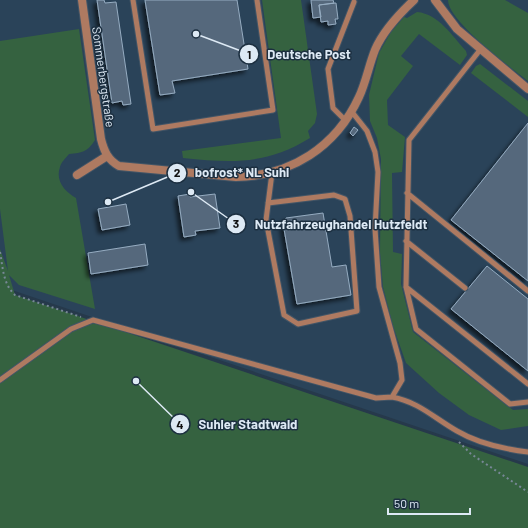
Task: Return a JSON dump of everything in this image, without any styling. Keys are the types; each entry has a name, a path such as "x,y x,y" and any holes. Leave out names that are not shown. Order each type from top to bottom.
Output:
{"street":[{"name":"Sommerbergstraße","path":"82,0 101,139 107,156"},
{"path":"78,175 107,156 112,162 119,166 236,177 255,177 272,173 297,164 316,152 346,122 360,95 375,49 386,31 414,0"},
{"path":"435,0 457,29 528,89"}],"lane":[{"path":"134,0 152,129 273,110 257,0"},
{"path":"346,122 332,108 328,69 354,2"},
{"path":"480,50 409,140 406,287 416,329 510,404 528,402"},
{"path":"352,112 367,131 375,152 378,172 375,229 379,287 400,363 402,380 392,397"},
{"path":"268,203 334,194 344,199 350,216 357,311 298,324 284,315 266,220 268,203 272,173"},
{"path":"407,193 528,291"},
{"path":"406,241 465,288"},
{"path":"406,287 528,384"},
{"path":"0,380 71,329 93,320 376,398 392,397 409,400 458,432 498,449 528,452"}],"path":[{"path":"0,252 5,281 8,289 15,296 93,320"},
{"path":"456,438 470,454 528,492"}],"shaded area":[{"path":"0,0 528,0 528,464 0,286"}],"green space":[{"path":"262,0 301,0 317,114 315,123 308,131 310,138 294,147 264,158 218,161 183,158 182,151 281,138"},
{"path":"448,0 505,0 528,13 528,81 481,43 458,20 451,9"},
{"path":"417,12 432,17 438,21 466,51 467,55 460,65 419,34 401,56 413,66 387,100 388,125 405,137 402,172 392,173 393,252 402,254 401,284 413,332 513,410 528,409 528,426 501,430 469,415 439,393 406,363 393,326 383,287 380,253 381,159 377,138 370,121 369,95 379,53 391,32 404,17 407,18"},
{"path":"79,29 95,140 85,151 69,154 62,162 59,177 62,186 68,193 76,198 95,309 19,285 9,275 15,295 528,467 528,528 0,528 0,249 8,271 0,209 0,41"},
{"path":"480,64 528,101 528,117 471,73 476,66"}],"building":[{"path":"97,0 104,0 105,3 116,2 131,104 123,105 122,101 112,103"},
{"path":"145,0 237,0 248,69 172,81 175,93 160,95"},
{"path":"311,0 333,0 334,3 319,5 321,17 313,18"},
{"path":"336,3 338,19 335,19 336,24 328,25 328,21 321,22 319,5"},
{"path":"528,123 528,281 451,220"},
{"path":"354,127 358,130 353,136 350,133"},
{"path":"190,194 190,197 215,194 220,228 195,231 196,235 184,237 178,196"},
{"path":"126,204 130,225 102,230 98,209"},
{"path":"323,213 332,267 346,265 351,295 297,304 283,223 286,218"},
{"path":"145,244 148,265 91,274 88,253"},
{"path":"487,266 528,299 528,371 451,309"}],"place":[{"name":"Deutsche Post","path":"196,34"},
{"name":"Nutzfahrzeughandel Hutzfeldt","path":"191,192"},
{"name":"bofrost* NL Suhl","path":"108,202"},
{"name":"Suhler Stadtwald","path":"136,381"}]}
